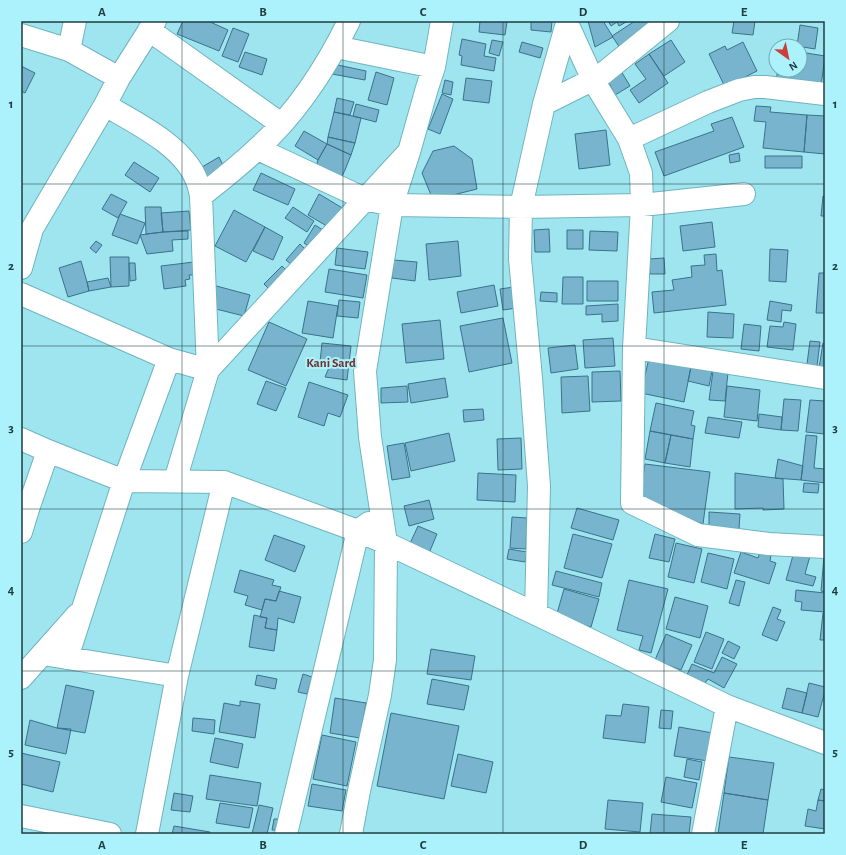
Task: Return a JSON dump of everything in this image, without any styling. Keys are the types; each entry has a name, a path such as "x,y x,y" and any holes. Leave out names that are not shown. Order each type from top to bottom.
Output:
{"street":[{"path":"69,50 75,21"},
{"path":"201,196 258,149 282,124 322,71 349,21"},
{"path":"351,834 380,695 385,660 386,543 370,437 365,371 392,205 434,67 442,21"},
{"path":"544,104 600,76 668,21"},
{"path":"567,22 593,80 629,139 641,173 642,206 634,348 632,503 698,535 769,544 825,547"},
{"path":"536,614 539,486 520,259 521,208 544,104 567,22"},
{"path":"21,268 27,230 105,105 119,78 152,25 282,124"},
{"path":"21,35 69,50 119,78"},
{"path":"336,47 434,67"},
{"path":"629,139 708,102 739,90 754,87 778,87 825,94"},
{"path":"105,105 157,136 173,148 184,159 192,171 198,182 201,196 208,370 175,481"},
{"path":"258,149 365,199 392,205 521,208 642,206 744,194"},
{"path":"208,370 409,152"},
{"path":"21,294 169,359 208,370"},
{"path":"634,348 825,378"},
{"path":"66,658 124,481 169,359"},
{"path":"21,439 124,481 224,482 358,531 536,614 727,706 825,743"},
{"path":"21,532 24,505 48,451"},
{"path":"147,834 178,676 224,482"},
{"path":"286,834 358,531 381,513"},
{"path":"21,678 84,606"},
{"path":"43,654 178,676"},
{"path":"703,834 727,706"},
{"path":"21,816 110,834"}],"building":[{"path":"183,21 208,21 228,30 219,51 177,34"},
{"path":"480,21 507,22 505,35 479,32"},
{"path":"531,21 552,21 551,32 531,30"},
{"path":"588,21 603,21 613,37 595,47"},
{"path":"608,21 628,21 619,26 617,22 611,26"},
{"path":"635,21 651,21 620,48 612,36"},
{"path":"734,21 755,21 753,35 732,33"},
{"path":"800,25 818,28 815,49 808,48 808,38 798,38"},
{"path":"233,28 249,34 238,62 222,56"},
{"path":"462,39 486,44 484,56 496,58 494,71 461,65 462,56 459,55"},
{"path":"492,40 503,42 499,56 489,53"},
{"path":"671,40 685,62 664,76 649,54"},
{"path":"522,42 543,48 540,58 519,52"},
{"path":"743,42 757,71 725,87 709,54 725,46 727,50"},
{"path":"245,52 267,59 262,75 239,67"},
{"path":"808,53 825,56 821,86 776,80 776,78 808,78"},
{"path":"649,54 668,83 639,103 630,90 646,79 635,64"},
{"path":"333,64 366,71 365,80 332,74"},
{"path":"21,66 35,73 25,93 21,91"},
{"path":"621,71 630,86 615,95 607,79"},
{"path":"376,72 394,78 387,105 368,100"},
{"path":"466,78 492,81 489,103 463,100"},
{"path":"445,80 453,82 451,95 442,93"},
{"path":"442,94 453,99 440,134 428,129"},
{"path":"337,98 354,102 350,115 334,112"},
{"path":"356,104 379,110 376,122 353,116"},
{"path":"756,106 771,107 770,112 807,115 804,152 763,148 766,122 754,121"},
{"path":"334,112 361,118 355,143 328,137"},
{"path":"807,115 825,116 825,154 804,152"},
{"path":"732,117 744,147 664,176 655,152 714,131 711,124"},
{"path":"606,130 610,165 579,169 575,134"},
{"path":"304,131 327,144 318,160 295,146"},
{"path":"328,137 355,143 351,155 327,144"},
{"path":"327,144 351,155 340,180 315,170 318,160"},
{"path":"454,146 472,159 477,189 433,200 422,173 433,151"},
{"path":"739,153 740,161 730,163 729,155"},
{"path":"765,156 802,156 802,168 765,168"},
{"path":"219,157 226,171 204,183 197,170"},
{"path":"134,162 159,178 150,192 125,175"},
{"path":"261,173 295,189 288,205 253,190"},
{"path":"111,194 127,202 118,218 102,209"},
{"path":"319,194 344,209 332,229 308,215"},
{"path":"823,196 825,196 825,216 821,216"},
{"path":"145,207 161,207 163,232 146,234"},
{"path":"293,207 314,221 307,232 285,218"},
{"path":"234,210 265,227 246,262 215,246"},
{"path":"189,211 191,230 163,232 161,213"},
{"path":"120,214 145,223 137,244 112,235"},
{"path":"712,222 715,247 683,251 680,226"},
{"path":"315,225 326,232 315,250 304,243"},
{"path":"265,227 283,237 273,260 253,251"},
{"path":"549,229 550,252 535,252 534,230"},
{"path":"567,230 583,230 583,249 567,249"},
{"path":"188,231 188,239 172,240 173,251 147,254 140,235 163,232"},
{"path":"590,231 618,232 617,251 589,250"},
{"path":"96,241 102,245 96,253 90,248"},
{"path":"458,241 461,276 429,280 426,244"},
{"path":"300,244 310,254 297,269 286,260"},
{"path":"337,248 368,252 365,269 335,265"},
{"path":"770,249 788,250 786,282 769,281"},
{"path":"716,254 717,271 722,270 726,305 654,313 652,292 674,290 672,280 692,277 691,266 705,265 704,255"},
{"path":"110,257 129,257 129,286 111,287"},
{"path":"664,258 665,274 650,274 649,259"},
{"path":"394,260 417,262 415,281 392,278"},
{"path":"81,261 89,291 68,297 59,268"},
{"path":"194,262 196,275 189,275 190,279 185,280 186,286 164,289 161,266"},
{"path":"129,263 135,263 136,280 130,281"},
{"path":"282,266 291,275 273,293 264,284"},
{"path":"329,269 367,275 363,298 325,292"},
{"path":"819,273 825,273 825,313 816,313"},
{"path":"563,277 583,277 583,304 562,304"},
{"path":"108,278 111,287 89,291 87,282"},
{"path":"587,281 618,281 618,301 587,301"},
{"path":"209,284 250,295 244,316 212,308"},
{"path":"494,285 498,306 461,313 457,292"},
{"path":"514,287 517,308 503,310 500,289"},
{"path":"541,292 557,293 557,302 540,301"},
{"path":"339,300 360,302 358,318 337,316"},
{"path":"308,301 338,306 333,338 302,333"},
{"path":"770,301 792,305 791,311 782,310 781,322 767,320"},
{"path":"618,304 618,321 602,322 602,314 586,315 586,306"},
{"path":"708,312 734,314 733,338 707,337"},
{"path":"503,318 512,363 469,372 460,326"},
{"path":"440,320 444,359 406,363 402,324"},
{"path":"269,322 307,339 286,386 248,370"},
{"path":"784,322 796,324 793,350 767,347 770,326 783,327"},
{"path":"744,324 761,326 759,351 741,349"},
{"path":"613,338 615,366 585,368 583,340"},
{"path":"810,341 820,342 817,366 807,364"},
{"path":"322,343 351,346 347,380 325,377 331,363 320,362"},
{"path":"823,343 825,343 825,368 819,368"},
{"path":"575,345 578,369 551,373 548,348"},
{"path":"649,358 691,367 684,402 641,393"},
{"path":"691,367 712,371 709,386 688,381"},
{"path":"620,371 621,401 592,402 592,372"},
{"path":"713,371 728,373 725,401 709,400"},
{"path":"588,376 590,411 562,413 561,377"},
{"path":"445,378 448,397 411,403 408,384"},
{"path":"266,381 286,388 276,411 257,404"},
{"path":"309,382 348,395 340,417 328,413 324,426 298,417"},
{"path":"407,386 408,402 381,403 381,388"},
{"path":"727,386 760,390 757,421 724,417"},
{"path":"784,399 801,400 798,431 781,430"},
{"path":"810,400 825,401 825,434 806,432"},
{"path":"656,403 694,411 691,425 695,426 693,439 650,431"},
{"path":"483,409 484,420 464,422 463,410"},
{"path":"759,414 782,417 781,430 758,427"},
{"path":"708,417 742,422 739,438 705,433"},
{"path":"650,431 671,435 665,463 645,459"},
{"path":"449,433 455,461 411,471 405,443"},
{"path":"671,435 693,439 690,467 665,463"},
{"path":"806,435 817,436 814,468 825,469 825,483 801,480"},
{"path":"521,438 522,469 498,470 497,439"},
{"path":"404,443 410,477 392,480 387,446"},
{"path":"778,459 803,466 801,480 775,478"},
{"path":"645,464 710,472 703,524 639,503"},
{"path":"478,473 516,475 515,502 477,500"},
{"path":"735,473 783,479 784,509 735,509"},
{"path":"804,483 819,484 818,493 803,492"},
{"path":"429,500 434,519 409,526 404,506"},
{"path":"577,508 619,520 613,540 571,528"},
{"path":"709,512 740,514 739,529 709,528"},
{"path":"512,517 527,518 526,549 510,548"},
{"path":"418,526 437,534 427,558 407,550"},
{"path":"573,534 612,544 602,578 564,568"},
{"path":"655,534 675,539 669,562 649,558"},
{"path":"274,535 305,546 295,572 265,560"},
{"path":"676,543 702,549 694,583 668,577"},
{"path":"509,549 527,552 525,562 507,559"},
{"path":"741,552 758,558 760,552 771,555 770,561 776,563 769,584 734,573"},
{"path":"794,552 810,556 805,574 816,577 813,586 786,580"},
{"path":"708,553 734,559 727,589 701,582"},
{"path":"824,557 825,558 825,592 821,591"},
{"path":"240,570 274,580 272,585 281,587 276,601 265,599 262,610 245,605 248,596 234,592"},
{"path":"556,571 602,583 599,597 552,585"},
{"path":"629,580 668,589 651,653 639,650 643,636 617,630"},
{"path":"736,580 745,582 739,606 729,603"},
{"path":"564,589 599,599 591,627 556,617"},
{"path":"796,590 825,593 825,612 801,610 802,602 795,601"},
{"path":"279,591 301,597 294,623 278,618 277,630 265,628 267,618 260,617 265,599 276,601"},
{"path":"675,597 708,606 700,638 666,629"},
{"path":"773,607 781,610 777,619 785,622 777,641 762,635"},
{"path":"823,613 825,613 825,640 820,640"},
{"path":"254,615 267,618 265,628 277,630 274,651 249,647"},
{"path":"706,632 724,639 712,669 694,662"},
{"path":"666,634 692,645 681,670 655,660"},
{"path":"728,641 740,647 734,659 722,653"},
{"path":"431,649 475,656 471,680 427,674"},
{"path":"722,657 737,664 724,688 708,679 703,686 686,677 692,664 714,673"},
{"path":"303,674 312,677 307,694 298,692"},
{"path":"257,675 277,679 275,689 255,685"},
{"path":"432,679 469,686 464,710 427,704"},
{"path":"809,683 825,687 818,717 802,713"},
{"path":"66,685 94,691 85,733 57,728"},
{"path":"787,688 807,693 802,713 782,708"},
{"path":"335,698 366,703 360,738 330,733"},
{"path":"240,701 260,704 255,738 219,732 224,703 240,706"},
{"path":"623,704 649,707 645,743 603,738 606,715 621,716"},
{"path":"661,710 673,711 671,729 659,728"},
{"path":"391,713 459,726 444,799 377,786"},
{"path":"193,718 215,720 214,734 192,731"},
{"path":"30,720 57,728 71,729 66,754 25,745"},
{"path":"679,727 713,733 708,761 674,756"},
{"path":"322,735 356,742 347,786 313,779"},
{"path":"215,738 243,744 238,768 210,762"},
{"path":"21,753 60,762 53,792 21,784"},
{"path":"458,754 493,762 486,793 451,786"},
{"path":"729,757 774,763 768,800 724,793"},
{"path":"687,759 702,762 699,780 684,777"},
{"path":"210,775 261,783 257,806 206,799"},
{"path":"666,777 697,783 692,808 661,802"},
{"path":"312,784 346,790 342,811 308,806"},
{"path":"821,789 825,790 825,801 818,800"},
{"path":"174,793 193,796 190,812 171,810"},
{"path":"724,793 768,800 763,834 718,834"},
{"path":"608,800 643,803 640,832 605,829"},
{"path":"818,800 825,801 825,829 805,826 808,809 816,811"},
{"path":"220,803 253,808 249,828 216,823"},
{"path":"259,805 273,808 267,834 252,834"},
{"path":"652,814 691,817 689,834 650,834"},
{"path":"274,819 280,819 278,830 272,830"},
{"path":"174,826 210,832 210,834 172,834"}],"district":[{"name":"Kani Sard","path":"331,363"}]}
